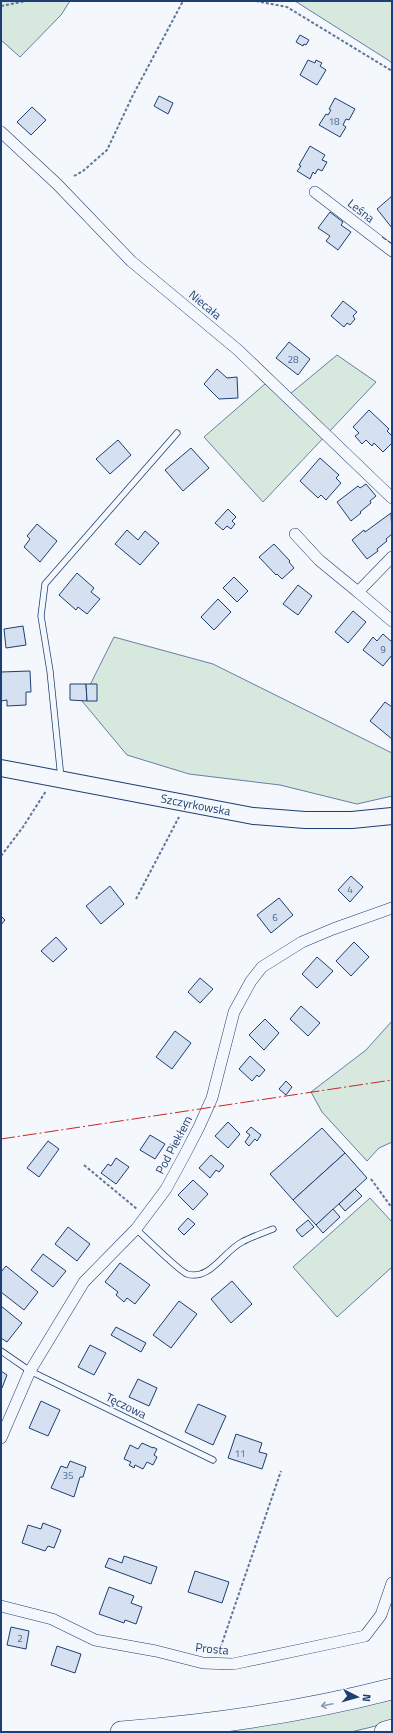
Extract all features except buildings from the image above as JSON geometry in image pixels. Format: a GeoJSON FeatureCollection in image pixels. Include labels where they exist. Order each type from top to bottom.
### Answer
{"type":"FeatureCollection","features":[{"type":"Feature","properties":{"kind":"highway"},"geometry":{"type":"LineString","coordinates":[[121,1732],[178,1728],[284,1714],[392,1689]]}},
{"type":"Feature","properties":{"kind":"highway"},"geometry":{"type":"LineString","coordinates":[[385,1732],[392,1730]]}},
{"type":"Feature","properties":{"kind":"main road","name":"Szczyrkowska"},"geometry":{"type":"LineString","coordinates":[[1,768],[253,816],[304,820],[352,820],[392,816]]}},
{"type":"Feature","properties":{"kind":"street","name":"Niecała"},"geometry":{"type":"LineString","coordinates":[[1,132],[57,184],[131,261],[238,350],[392,498]]}},
{"type":"Feature","properties":{"kind":"street","name":"Leśna"},"geometry":{"type":"LineString","coordinates":[[315,192],[392,250]]}},
{"type":"Feature","properties":{"kind":"street"},"geometry":{"type":"LineString","coordinates":[[295,534],[319,560],[392,621]]}},
{"type":"Feature","properties":{"kind":"street"},"geometry":{"type":"LineString","coordinates":[[358,592],[392,558]]}},
{"type":"Feature","properties":{"kind":"street","name":"Pod Piekłem"},"geometry":{"type":"LineString","coordinates":[[1,1438],[30,1371],[84,1282],[136,1229],[166,1189],[199,1127],[212,1098],[234,1012],[242,996],[258,972],[262,967],[278,956],[302,942],[333,929],[392,908]]}},
{"type":"Feature","properties":{"kind":"street","name":"Prosta"},"geometry":{"type":"LineString","coordinates":[[1,1606],[52,1619],[95,1640],[156,1651],[203,1663],[232,1664],[365,1636],[381,1615],[392,1583]]}},
{"type":"Feature","properties":{"kind":"lane"},"geometry":{"type":"LineString","coordinates":[[58,778],[50,671],[41,616],[44,584],[177,433]]}},
{"type":"Feature","properties":{"kind":"lane"},"geometry":{"type":"LineString","coordinates":[[136,1229],[185,1274],[198,1276],[208,1272],[223,1256],[241,1242],[273,1229]]}},
{"type":"Feature","properties":{"kind":"lane","name":"Tęczowa"},"geometry":{"type":"LineString","coordinates":[[1,1351],[30,1371],[213,1460]]}},
{"type":"Feature","properties":{"kind":"path"},"geometry":{"type":"LineString","coordinates":[[1,6],[26,1]]}},
{"type":"Feature","properties":{"kind":"path"},"geometry":{"type":"LineString","coordinates":[[74,176],[83,171],[107,150],[133,95],[183,1]]}},
{"type":"Feature","properties":{"kind":"path"},"geometry":{"type":"LineString","coordinates":[[256,1],[287,8],[392,71]]}},
{"type":"Feature","properties":{"kind":"path"},"geometry":{"type":"LineString","coordinates":[[1,856],[58,778]]}},
{"type":"Feature","properties":{"kind":"path"},"geometry":{"type":"LineString","coordinates":[[136,899],[185,804]]}},
{"type":"Feature","properties":{"kind":"path"},"geometry":{"type":"LineString","coordinates":[[84,1165],[145,1216]]}},
{"type":"Feature","properties":{"kind":"path"},"geometry":{"type":"LineString","coordinates":[[371,1179],[392,1208]]}},
{"type":"Feature","properties":{"kind":"path"},"geometry":{"type":"LineString","coordinates":[[215,1664],[281,1471]]}},
{"type":"Feature","properties":{"kind":"shaded area"},"geometry":{"type":"Polygon","coordinates":[[[1,1],[70,1],[61,15],[20,57],[1,40],[1,1]]]}},
{"type":"Feature","properties":{"kind":"shaded area"},"geometry":{"type":"Polygon","coordinates":[[[295,1],[392,1],[392,63],[388,60],[295,1]]]}},
{"type":"Feature","properties":{"kind":"shaded area"},"geometry":{"type":"Polygon","coordinates":[[[337,355],[376,382],[263,502],[204,437],[265,384],[290,394],[337,355]]]}},
{"type":"Feature","properties":{"kind":"shaded area"},"geometry":{"type":"Polygon","coordinates":[[[114,637],[213,664],[392,753],[392,796],[357,804],[280,785],[189,774],[127,755],[82,701],[114,637]]]}},
{"type":"Feature","properties":{"kind":"shaded area"},"geometry":{"type":"Polygon","coordinates":[[[392,1021],[392,1142],[379,1148],[367,1161],[322,1112],[311,1092],[366,1050],[392,1021]]]}},
{"type":"Feature","properties":{"kind":"shaded area"},"geometry":{"type":"Polygon","coordinates":[[[370,1198],[392,1222],[392,1267],[337,1317],[293,1267],[370,1198]]]}},
{"type":"Feature","properties":{"kind":"shaded area"},"geometry":{"type":"Polygon","coordinates":[[[392,1697],[392,1722],[351,1732],[201,1732],[392,1697]]]}},
{"type":"Feature","properties":{"kind":"fence"},"geometry":{"type":"LineString","coordinates":[[382,237],[392,244]]}},
{"type":"Feature","properties":{"kind":"power"},"geometry":{"type":"LineString","coordinates":[[1,1139],[392,1080]]}}]}
